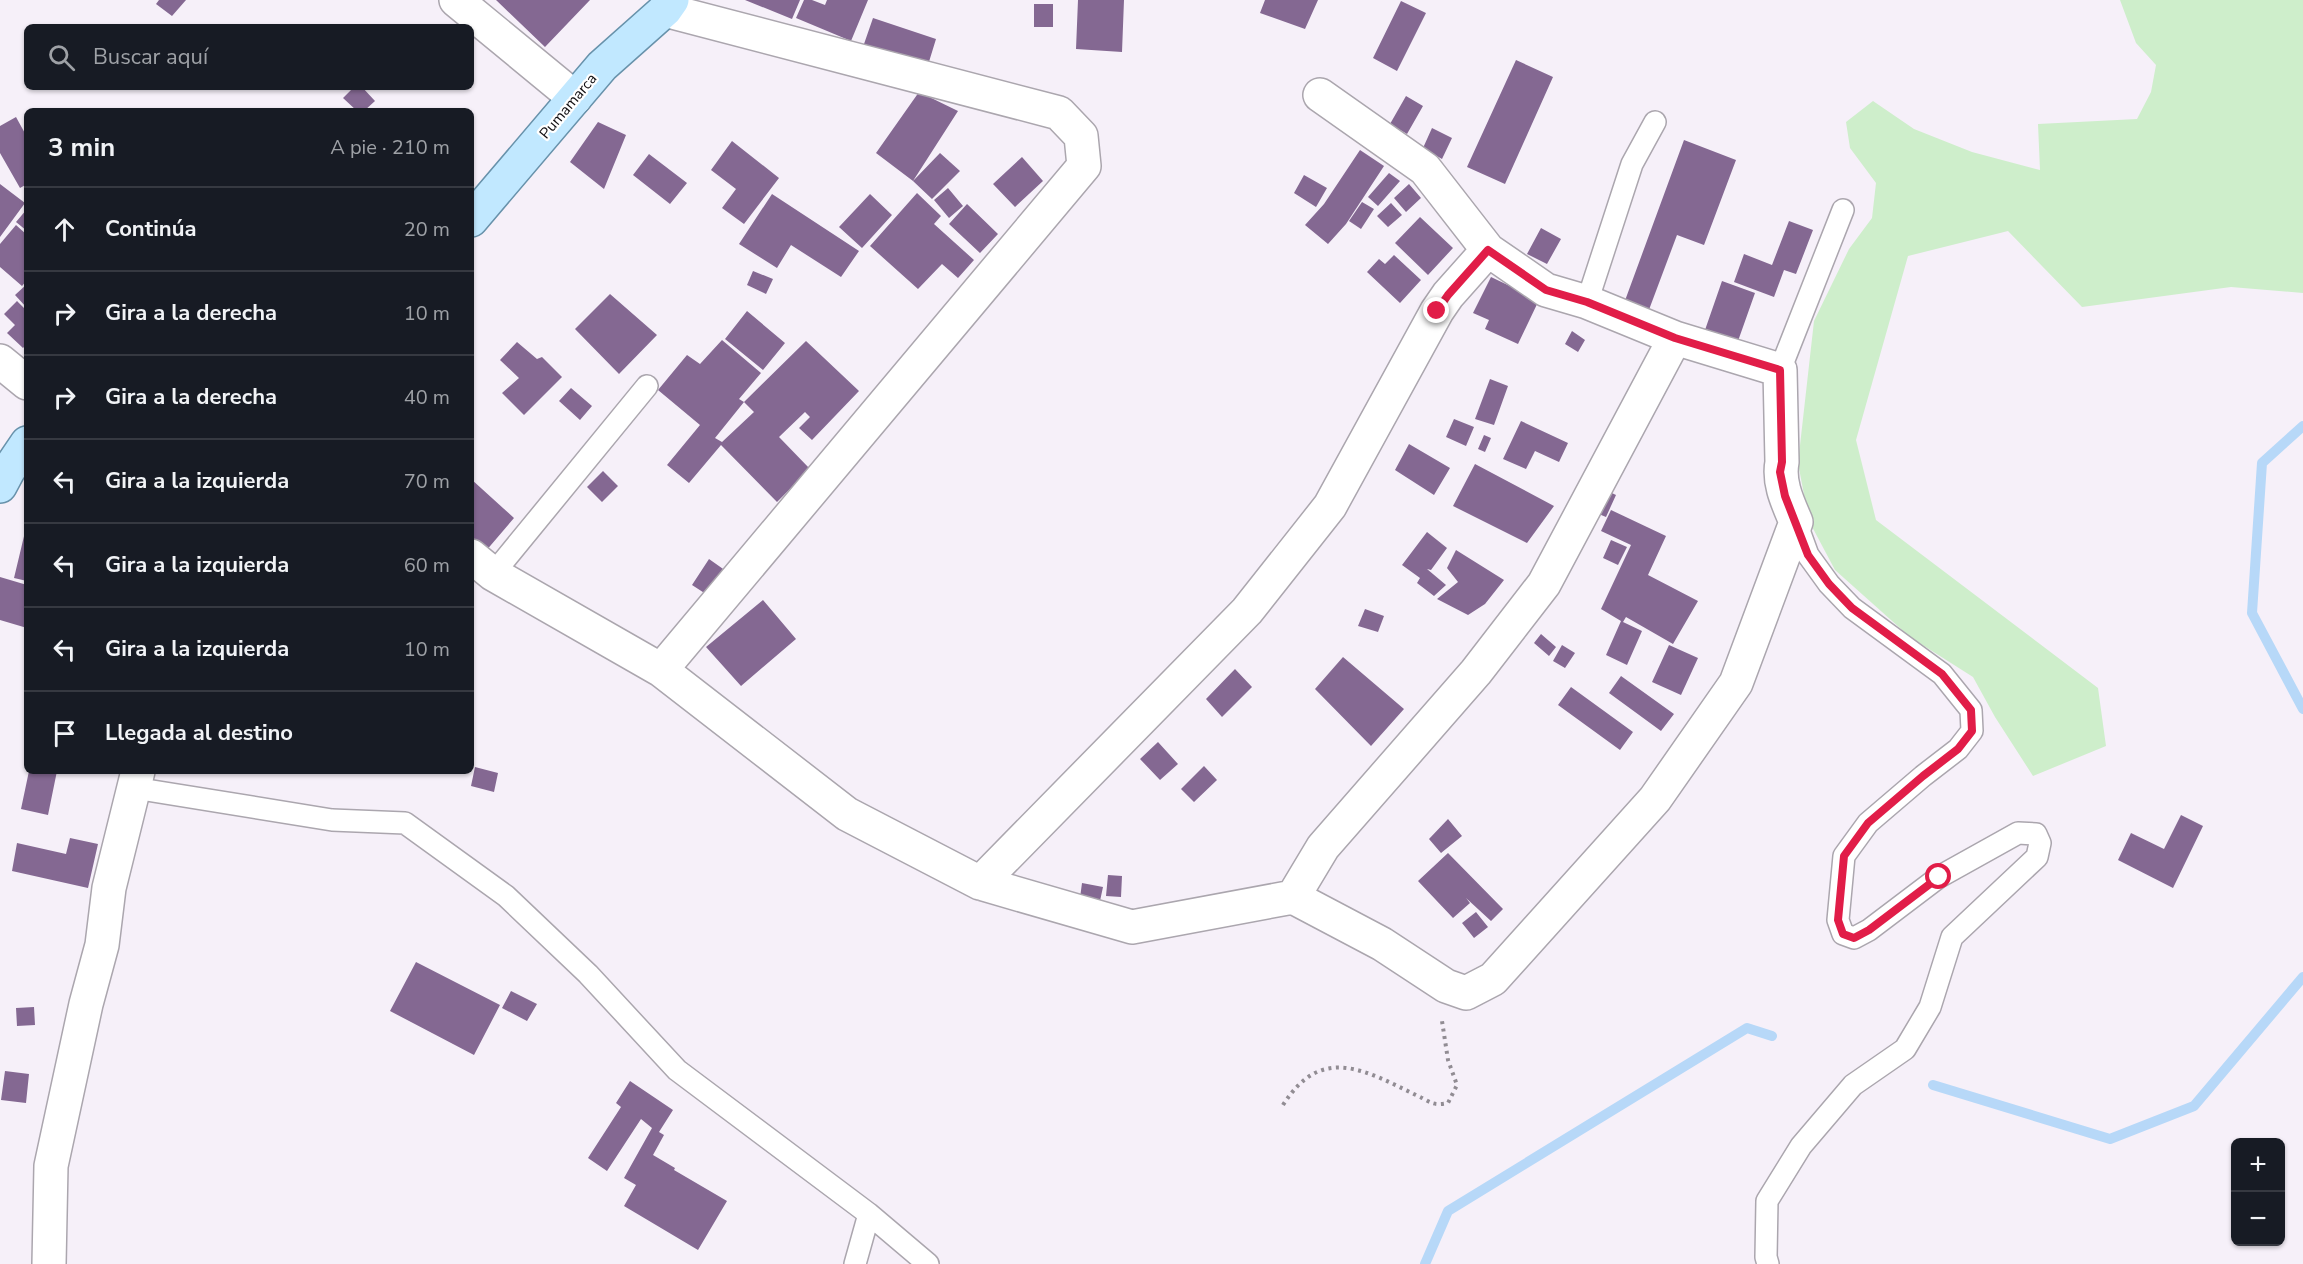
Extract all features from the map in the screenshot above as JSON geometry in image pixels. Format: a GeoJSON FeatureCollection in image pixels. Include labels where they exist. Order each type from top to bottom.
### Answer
{"type":"FeatureCollection","features":[{"type":"Feature","properties":{"kind":"main road","name":"Pumamarca"},"geometry":{"type":"LineString","coordinates":[[474,216],[602,66],[668,5]]}},
{"type":"Feature","properties":{"kind":"main road"},"geometry":{"type":"LineString","coordinates":[[0,486],[24,447]]}},
{"type":"Feature","properties":{"kind":"street"},"geometry":{"type":"LineString","coordinates":[[456,0],[575,98]]}},
{"type":"Feature","properties":{"kind":"street"},"geometry":{"type":"LineString","coordinates":[[661,670],[1084,166],[1081,136],[1059,113],[668,5]]}},
{"type":"Feature","properties":{"kind":"street"},"geometry":{"type":"LineString","coordinates":[[482,565],[661,670],[847,814],[980,883],[1132,927],[1293,897],[1382,944],[1446,986],[1467,993],[1493,979],[1655,800],[1736,683],[1796,522],[1785,496],[1780,472],[1782,462],[1780,370],[1675,338],[1587,302],[1546,290],[1488,250],[1425,169],[1320,95]]}},
{"type":"Feature","properties":{"kind":"street"},"geometry":{"type":"LineString","coordinates":[[980,883],[1247,611],[1330,506],[1437,311],[1448,295],[1488,250]]}},
{"type":"Feature","properties":{"kind":"street"},"geometry":{"type":"LineString","coordinates":[[1293,897],[1323,847],[1476,672],[1544,584],[1675,338]]}},
{"type":"Feature","properties":{"kind":"street"},"geometry":{"type":"LineString","coordinates":[[0,361],[24,381]]}},
{"type":"Feature","properties":{"kind":"street"},"geometry":{"type":"LineString","coordinates":[[49,1264],[51,1166],[86,1004],[102,945],[109,888],[136,780]]}},
{"type":"Feature","properties":{"kind":"lane"},"geometry":{"type":"LineString","coordinates":[[1587,302],[1632,164],[1655,122]]}},
{"type":"Feature","properties":{"kind":"lane"},"geometry":{"type":"LineString","coordinates":[[1780,370],[1843,210]]}},
{"type":"Feature","properties":{"kind":"lane"},"geometry":{"type":"LineString","coordinates":[[482,565],[647,386]]}},
{"type":"Feature","properties":{"kind":"lane"},"geometry":{"type":"LineString","coordinates":[[1768,1264],[1766,1257],[1767,1201],[1801,1146],[1853,1085],[1905,1049],[1930,1007],[1952,937],[2037,857],[2040,843],[2036,834],[2018,833],[1939,877],[1869,930],[1854,938],[1843,934],[1838,920],[1844,856],[1868,823],[1958,749],[1972,731],[1971,710],[1942,674],[1852,608],[1829,584],[1808,555],[1796,522]]}},
{"type":"Feature","properties":{"kind":"lane"},"geometry":{"type":"LineString","coordinates":[[136,780],[332,820],[405,823],[506,896],[588,974],[677,1070],[869,1214],[927,1264]]}},
{"type":"Feature","properties":{"kind":"lane"},"geometry":{"type":"LineString","coordinates":[[855,1264],[869,1214]]}},
{"type":"Feature","properties":{"kind":"path"},"geometry":{"type":"LineString","coordinates":[[1282,1104],[1300,1084],[1319,1070],[1337,1066],[1353,1067],[1371,1074],[1435,1106],[1448,1103],[1457,1085],[1443,1035],[1441,1014],[1467,993]]}},
{"type":"Feature","properties":{"kind":"green space"},"geometry":{"type":"Polygon","coordinates":[[[2120,0],[2303,0],[2303,293],[2231,287],[2082,307],[2008,231],[1908,256],[1856,440],[1876,520],[2098,688],[2106,746],[2033,776],[1995,717],[1973,677],[1910,637],[1835,570],[1809,521],[1798,463],[1814,321],[1849,249],[1872,218],[1876,183],[1850,148],[1846,122],[1873,101],[1914,129],[1972,152],[2040,170],[2038,124],[2137,119],[2151,92],[2156,65],[2136,43],[2120,0]]]}},
{"type":"Feature","properties":{"kind":"building"},"geometry":{"type":"Polygon","coordinates":[[[159,0],[186,0],[172,16],[156,4],[159,0]]]}},
{"type":"Feature","properties":{"kind":"building"},"geometry":{"type":"Polygon","coordinates":[[[496,0],[590,0],[545,47],[496,0]]]}},
{"type":"Feature","properties":{"kind":"building"},"geometry":{"type":"Polygon","coordinates":[[[745,0],[800,0],[792,19],[745,0]]]}},
{"type":"Feature","properties":{"kind":"building"},"geometry":{"type":"Polygon","coordinates":[[[804,0],[812,0],[825,5],[827,0],[868,0],[851,41],[796,18],[804,0]]]}},
{"type":"Feature","properties":{"kind":"building"},"geometry":{"type":"Polygon","coordinates":[[[1078,0],[1124,0],[1122,52],[1076,49],[1078,0]]]}},
{"type":"Feature","properties":{"kind":"building"},"geometry":{"type":"Polygon","coordinates":[[[1265,0],[1318,0],[1305,29],[1260,13],[1265,0]]]}},
{"type":"Feature","properties":{"kind":"building"},"geometry":{"type":"Polygon","coordinates":[[[1401,1],[1426,13],[1397,71],[1373,58],[1401,1]]]}},
{"type":"Feature","properties":{"kind":"building"},"geometry":{"type":"Polygon","coordinates":[[[1034,4],[1053,4],[1053,27],[1034,27],[1034,4]]]}},
{"type":"Feature","properties":{"kind":"building"},"geometry":{"type":"Polygon","coordinates":[[[873,18],[936,39],[928,65],[864,44],[873,18]]]}},
{"type":"Feature","properties":{"kind":"building"},"geometry":{"type":"Polygon","coordinates":[[[1516,60],[1553,77],[1505,184],[1467,167],[1516,60]]]}},
{"type":"Feature","properties":{"kind":"building"},"geometry":{"type":"Polygon","coordinates":[[[351,90],[365,90],[375,101],[367,108],[354,108],[343,98],[351,90]]]}},
{"type":"Feature","properties":{"kind":"building"},"geometry":{"type":"Polygon","coordinates":[[[919,92],[958,111],[913,181],[876,153],[919,92]]]}},
{"type":"Feature","properties":{"kind":"building"},"geometry":{"type":"Polygon","coordinates":[[[1406,96],[1423,106],[1407,134],[1390,124],[1406,96]]]}},
{"type":"Feature","properties":{"kind":"building"},"geometry":{"type":"Polygon","coordinates":[[[16,117],[24,132],[24,186],[20,188],[0,153],[0,126],[16,117]]]}},
{"type":"Feature","properties":{"kind":"building"},"geometry":{"type":"Polygon","coordinates":[[[598,122],[626,135],[604,189],[570,162],[598,122]]]}},
{"type":"Feature","properties":{"kind":"building"},"geometry":{"type":"Polygon","coordinates":[[[1432,128],[1452,138],[1442,159],[1423,148],[1432,128]]]}},
{"type":"Feature","properties":{"kind":"building"},"geometry":{"type":"Polygon","coordinates":[[[1684,140],[1736,160],[1704,245],[1677,235],[1647,315],[1623,306],[1684,140]]]}},
{"type":"Feature","properties":{"kind":"building"},"geometry":{"type":"Polygon","coordinates":[[[732,141],[779,178],[744,224],[722,208],[736,189],[711,170],[732,141]]]}},
{"type":"Feature","properties":{"kind":"building"},"geometry":{"type":"Polygon","coordinates":[[[1360,150],[1384,166],[1346,224],[1328,244],[1305,225],[1324,204],[1360,150]]]}},
{"type":"Feature","properties":{"kind":"building"},"geometry":{"type":"Polygon","coordinates":[[[940,153],[960,171],[932,199],[913,181],[940,153]]]}},
{"type":"Feature","properties":{"kind":"building"},"geometry":{"type":"Polygon","coordinates":[[[649,154],[687,183],[670,204],[633,175],[649,154]]]}},
{"type":"Feature","properties":{"kind":"building"},"geometry":{"type":"Polygon","coordinates":[[[1022,157],[1043,181],[1015,207],[993,184],[1022,157]]]}},
{"type":"Feature","properties":{"kind":"building"},"geometry":{"type":"Polygon","coordinates":[[[1389,173],[1400,181],[1378,206],[1368,197],[1389,173]]]}},
{"type":"Feature","properties":{"kind":"building"},"geometry":{"type":"Polygon","coordinates":[[[1304,175],[1327,188],[1316,207],[1294,193],[1304,175]]]}},
{"type":"Feature","properties":{"kind":"building"},"geometry":{"type":"Polygon","coordinates":[[[0,184],[24,204],[0,237],[0,184]]]}},
{"type":"Feature","properties":{"kind":"building"},"geometry":{"type":"Polygon","coordinates":[[[1409,184],[1421,198],[1406,212],[1394,198],[1409,184]]]}},
{"type":"Feature","properties":{"kind":"building"},"geometry":{"type":"Polygon","coordinates":[[[948,188],[963,206],[949,218],[934,200],[948,188]]]}},
{"type":"Feature","properties":{"kind":"building"},"geometry":{"type":"Polygon","coordinates":[[[917,193],[941,216],[934,224],[974,260],[958,278],[942,264],[918,289],[870,246],[917,193]]]}},
{"type":"Feature","properties":{"kind":"building"},"geometry":{"type":"Polygon","coordinates":[[[772,194],[859,251],[841,277],[791,245],[777,268],[739,244],[772,194]]]}},
{"type":"Feature","properties":{"kind":"building"},"geometry":{"type":"Polygon","coordinates":[[[870,194],[892,215],[862,248],[839,227],[870,194]]]}},
{"type":"Feature","properties":{"kind":"building"},"geometry":{"type":"Polygon","coordinates":[[[1362,202],[1374,209],[1361,229],[1349,221],[1362,202]]]}},
{"type":"Feature","properties":{"kind":"building"},"geometry":{"type":"Polygon","coordinates":[[[1391,203],[1402,215],[1388,227],[1377,216],[1391,203]]]}},
{"type":"Feature","properties":{"kind":"building"},"geometry":{"type":"Polygon","coordinates":[[[967,204],[998,234],[980,253],[949,224],[967,204]]]}},
{"type":"Feature","properties":{"kind":"building"},"geometry":{"type":"Polygon","coordinates":[[[24,213],[24,229],[16,222],[24,213]]]}},
{"type":"Feature","properties":{"kind":"building"},"geometry":{"type":"Polygon","coordinates":[[[1420,217],[1453,248],[1428,275],[1395,243],[1420,217]]]}},
{"type":"Feature","properties":{"kind":"building"},"geometry":{"type":"Polygon","coordinates":[[[1789,221],[1813,230],[1796,274],[1784,270],[1774,297],[1734,282],[1744,254],[1772,265],[1789,221]]]}},
{"type":"Feature","properties":{"kind":"building"},"geometry":{"type":"Polygon","coordinates":[[[16,225],[24,232],[24,284],[22,286],[0,267],[0,244],[16,225]]]}},
{"type":"Feature","properties":{"kind":"building"},"geometry":{"type":"Polygon","coordinates":[[[1541,228],[1561,239],[1547,264],[1527,254],[1541,228]]]}},
{"type":"Feature","properties":{"kind":"building"},"geometry":{"type":"Polygon","coordinates":[[[1394,255],[1421,280],[1400,303],[1367,272],[1379,259],[1385,264],[1394,255]]]}},
{"type":"Feature","properties":{"kind":"building"},"geometry":{"type":"Polygon","coordinates":[[[753,271],[773,279],[766,294],[747,285],[753,271]]]}},
{"type":"Feature","properties":{"kind":"building"},"geometry":{"type":"Polygon","coordinates":[[[1491,277],[1539,300],[1518,344],[1485,329],[1489,320],[1473,313],[1491,277]]]}},
{"type":"Feature","properties":{"kind":"building"},"geometry":{"type":"Polygon","coordinates":[[[1722,281],[1755,293],[1738,341],[1705,330],[1722,281]]]}},
{"type":"Feature","properties":{"kind":"building"},"geometry":{"type":"Polygon","coordinates":[[[24,287],[24,305],[15,295],[24,287]]]}},
{"type":"Feature","properties":{"kind":"building"},"geometry":{"type":"Polygon","coordinates":[[[610,294],[657,335],[619,374],[575,329],[610,294]]]}},
{"type":"Feature","properties":{"kind":"building"},"geometry":{"type":"Polygon","coordinates":[[[17,301],[24,308],[23,348],[7,333],[15,325],[4,314],[17,301]]]}},
{"type":"Feature","properties":{"kind":"building"},"geometry":{"type":"Polygon","coordinates":[[[747,311],[785,343],[763,370],[725,339],[747,311]]]}},
{"type":"Feature","properties":{"kind":"building"},"geometry":{"type":"Polygon","coordinates":[[[1572,331],[1585,340],[1578,352],[1565,344],[1572,331]]]}},
{"type":"Feature","properties":{"kind":"building"},"geometry":{"type":"Polygon","coordinates":[[[722,340],[761,373],[739,399],[744,402],[806,341],[859,391],[812,440],[799,428],[810,417],[805,412],[779,437],[810,469],[777,502],[721,445],[689,483],[667,465],[700,425],[658,390],[687,355],[700,364],[722,340]],[[744,402],[715,438],[722,442],[754,412],[744,402]]]}},
{"type":"Feature","properties":{"kind":"building"},"geometry":{"type":"Polygon","coordinates":[[[517,342],[537,359],[542,357],[562,377],[524,415],[502,393],[519,378],[500,360],[517,342]]]}},
{"type":"Feature","properties":{"kind":"building"},"geometry":{"type":"Polygon","coordinates":[[[1490,379],[1508,386],[1494,425],[1475,419],[1490,379]]]}},
{"type":"Feature","properties":{"kind":"building"},"geometry":{"type":"Polygon","coordinates":[[[571,388],[592,406],[580,420],[559,401],[571,388]]]}},
{"type":"Feature","properties":{"kind":"building"},"geometry":{"type":"Polygon","coordinates":[[[1454,419],[1474,427],[1466,446],[1446,437],[1454,419]]]}},
{"type":"Feature","properties":{"kind":"building"},"geometry":{"type":"Polygon","coordinates":[[[1521,421],[1568,443],[1559,462],[1535,451],[1526,469],[1503,459],[1521,421]]]}},
{"type":"Feature","properties":{"kind":"building"},"geometry":{"type":"Polygon","coordinates":[[[1484,435],[1491,438],[1485,452],[1478,449],[1484,435]]]}},
{"type":"Feature","properties":{"kind":"building"},"geometry":{"type":"Polygon","coordinates":[[[1409,444],[1450,468],[1434,495],[1395,470],[1409,444]]]}},
{"type":"Feature","properties":{"kind":"building"},"geometry":{"type":"Polygon","coordinates":[[[1475,464],[1554,506],[1527,543],[1453,506],[1475,464]]]}},
{"type":"Feature","properties":{"kind":"building"},"geometry":{"type":"Polygon","coordinates":[[[603,471],[618,486],[602,502],[587,487],[603,471]]]}},
{"type":"Feature","properties":{"kind":"building"},"geometry":{"type":"Polygon","coordinates":[[[474,482],[514,518],[485,552],[474,543],[474,482]]]}},
{"type":"Feature","properties":{"kind":"building"},"geometry":{"type":"Polygon","coordinates":[[[1599,487],[1616,495],[1606,517],[1589,510],[1599,487]]]}},
{"type":"Feature","properties":{"kind":"building"},"geometry":{"type":"Polygon","coordinates":[[[1611,510],[1666,536],[1648,575],[1698,601],[1673,644],[1626,617],[1623,622],[1642,631],[1627,665],[1606,655],[1621,621],[1601,609],[1631,545],[1601,531],[1611,510]]]}},
{"type":"Feature","properties":{"kind":"building"},"geometry":{"type":"Polygon","coordinates":[[[1427,532],[1447,548],[1431,570],[1427,569],[1446,585],[1434,596],[1417,583],[1420,578],[1402,565],[1427,532]]]}},
{"type":"Feature","properties":{"kind":"building"},"geometry":{"type":"Polygon","coordinates":[[[24,536],[24,580],[14,578],[24,536]]]}},
{"type":"Feature","properties":{"kind":"building"},"geometry":{"type":"Polygon","coordinates":[[[1611,540],[1627,547],[1618,565],[1603,558],[1611,540]]]}},
{"type":"Feature","properties":{"kind":"building"},"geometry":{"type":"Polygon","coordinates":[[[1456,550],[1504,580],[1485,604],[1468,615],[1437,599],[1458,582],[1447,568],[1456,550]]]}},
{"type":"Feature","properties":{"kind":"building"},"geometry":{"type":"Polygon","coordinates":[[[709,559],[726,571],[709,596],[692,585],[709,559]]]}},
{"type":"Feature","properties":{"kind":"building"},"geometry":{"type":"Polygon","coordinates":[[[0,577],[24,584],[24,627],[0,620],[0,577]]]}},
{"type":"Feature","properties":{"kind":"building"},"geometry":{"type":"Polygon","coordinates":[[[763,600],[796,639],[741,686],[706,647],[763,600]]]}},
{"type":"Feature","properties":{"kind":"building"},"geometry":{"type":"Polygon","coordinates":[[[1365,609],[1384,616],[1378,632],[1358,626],[1365,609]]]}},
{"type":"Feature","properties":{"kind":"building"},"geometry":{"type":"Polygon","coordinates":[[[1541,634],[1556,647],[1549,656],[1534,643],[1541,634]]]}},
{"type":"Feature","properties":{"kind":"building"},"geometry":{"type":"Polygon","coordinates":[[[1562,645],[1575,653],[1565,668],[1553,661],[1562,645]]]}},
{"type":"Feature","properties":{"kind":"building"},"geometry":{"type":"Polygon","coordinates":[[[1669,645],[1698,658],[1681,695],[1652,682],[1669,645]]]}},
{"type":"Feature","properties":{"kind":"building"},"geometry":{"type":"Polygon","coordinates":[[[1343,657],[1404,709],[1371,746],[1315,689],[1343,657]]]}},
{"type":"Feature","properties":{"kind":"building"},"geometry":{"type":"Polygon","coordinates":[[[1235,669],[1252,687],[1222,717],[1206,699],[1235,669]]]}},
{"type":"Feature","properties":{"kind":"building"},"geometry":{"type":"Polygon","coordinates":[[[1621,676],[1674,714],[1661,731],[1609,693],[1621,676]]]}},
{"type":"Feature","properties":{"kind":"building"},"geometry":{"type":"Polygon","coordinates":[[[1571,687],[1633,732],[1620,750],[1558,705],[1571,687]]]}},
{"type":"Feature","properties":{"kind":"building"},"geometry":{"type":"Polygon","coordinates":[[[1158,742],[1178,764],[1160,780],[1140,759],[1158,742]]]}},
{"type":"Feature","properties":{"kind":"building"},"geometry":{"type":"Polygon","coordinates":[[[1204,766],[1217,780],[1194,802],[1181,789],[1204,766]]]}},
{"type":"Feature","properties":{"kind":"building"},"geometry":{"type":"Polygon","coordinates":[[[475,767],[498,773],[494,792],[471,786],[475,767]]]}},
{"type":"Feature","properties":{"kind":"building"},"geometry":{"type":"Polygon","coordinates":[[[28,774],[56,774],[48,815],[21,809],[28,774]]]}},
{"type":"Feature","properties":{"kind":"building"},"geometry":{"type":"Polygon","coordinates":[[[2181,815],[2203,826],[2173,888],[2118,860],[2131,833],[2164,849],[2181,815]]]}},
{"type":"Feature","properties":{"kind":"building"},"geometry":{"type":"Polygon","coordinates":[[[1448,819],[1462,836],[1441,853],[1429,839],[1448,819]]]}},
{"type":"Feature","properties":{"kind":"building"},"geometry":{"type":"Polygon","coordinates":[[[70,838],[98,844],[88,888],[12,871],[17,843],[66,854],[70,838]]]}},
{"type":"Feature","properties":{"kind":"building"},"geometry":{"type":"Polygon","coordinates":[[[1448,853],[1503,909],[1491,921],[1466,898],[1470,903],[1453,918],[1418,881],[1448,853]]]}},
{"type":"Feature","properties":{"kind":"building"},"geometry":{"type":"Polygon","coordinates":[[[1108,875],[1122,876],[1121,897],[1106,896],[1108,875]]]}},
{"type":"Feature","properties":{"kind":"building"},"geometry":{"type":"Polygon","coordinates":[[[1082,883],[1103,887],[1100,901],[1080,898],[1082,883]]]}},
{"type":"Feature","properties":{"kind":"building"},"geometry":{"type":"Polygon","coordinates":[[[1476,912],[1488,927],[1474,938],[1462,923],[1476,912]]]}},
{"type":"Feature","properties":{"kind":"building"},"geometry":{"type":"Polygon","coordinates":[[[416,962],[500,1005],[474,1055],[390,1011],[416,962]]]}},
{"type":"Feature","properties":{"kind":"building"},"geometry":{"type":"Polygon","coordinates":[[[511,991],[537,1004],[527,1021],[502,1008],[511,991]]]}},
{"type":"Feature","properties":{"kind":"building"},"geometry":{"type":"Polygon","coordinates":[[[34,1007],[35,1025],[17,1026],[16,1008],[34,1007]]]}},
{"type":"Feature","properties":{"kind":"building"},"geometry":{"type":"Polygon","coordinates":[[[5,1071],[29,1074],[26,1103],[1,1100],[5,1071]]]}},
{"type":"Feature","properties":{"kind":"building"},"geometry":{"type":"Polygon","coordinates":[[[630,1081],[673,1110],[659,1132],[664,1135],[653,1155],[727,1201],[698,1250],[624,1206],[636,1185],[624,1178],[652,1128],[641,1119],[607,1171],[588,1158],[621,1107],[616,1103],[630,1081]]]}},
{"type":"Feature","properties":{"kind":"waterway"},"geometry":{"type":"LineString","coordinates":[[2303,426],[2262,463],[2252,613],[2303,709]]}},
{"type":"Feature","properties":{"kind":"waterway"},"geometry":{"type":"LineString","coordinates":[[1933,1085],[2110,1139],[2194,1106],[2303,977]]}},
{"type":"Feature","properties":{"kind":"waterway"},"geometry":{"type":"LineString","coordinates":[[1425,1264],[1448,1211],[1747,1028],[1772,1036]]}},
{"type":"Feature","properties":{"kind":"route"},"geometry":{"type":"LineString","coordinates":[[1437,311],[1448,295],[1488,250],[1546,290],[1587,302],[1675,338],[1780,370],[1782,462],[1780,472],[1785,496],[1808,555],[1829,584],[1852,608],[1942,674],[1971,710],[1972,731],[1958,749],[1868,823],[1844,856],[1838,920],[1843,934],[1854,938],[1869,930],[1939,877]]}}]}
